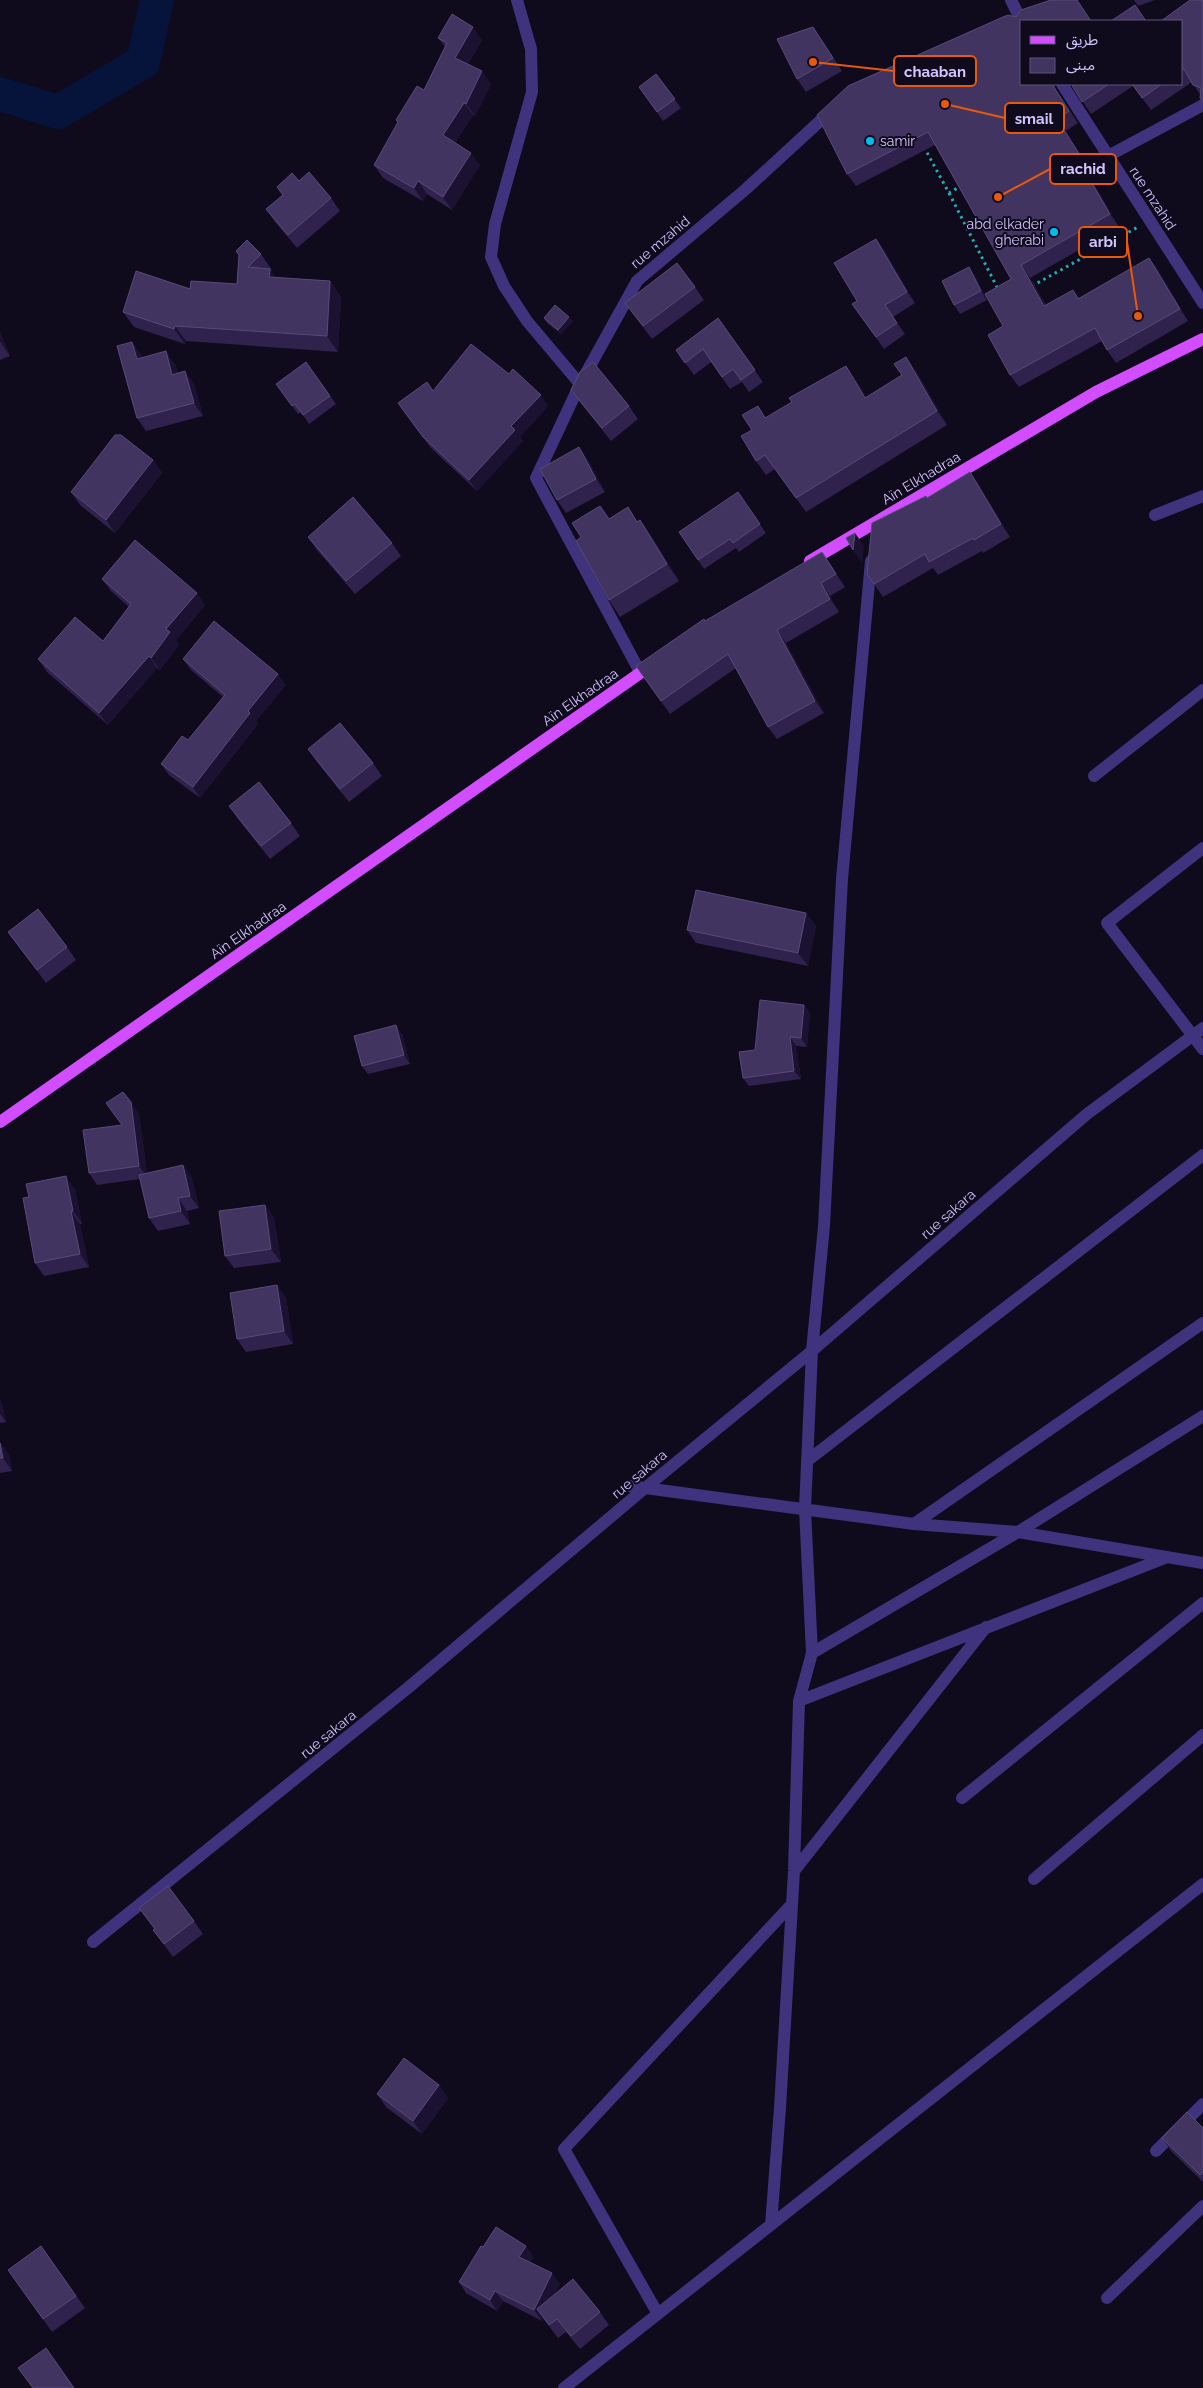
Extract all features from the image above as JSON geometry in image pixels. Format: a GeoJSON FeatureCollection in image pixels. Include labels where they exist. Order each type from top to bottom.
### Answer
{"type":"FeatureCollection","features":[{"type":"Feature","properties":{"kind":"main road","name":"Aïn Elkhadraa"},"geometry":{"type":"LineString","coordinates":[[799,568],[1096,392],[1203,339]]}},
{"type":"Feature","properties":{"kind":"main road","name":"Aïn Elkhadraa"},"geometry":{"type":"LineString","coordinates":[[0,1122],[664,656]]}},
{"type":"Feature","properties":{"kind":"street"},"geometry":{"type":"LineString","coordinates":[[517,0],[531,49],[532,92],[495,224],[491,257],[504,286],[527,321],[580,384]]}},
{"type":"Feature","properties":{"kind":"street"},"geometry":{"type":"LineString","coordinates":[[1011,0],[1020,19]]}},
{"type":"Feature","properties":{"kind":"street","name":"rue mzahid"},"geometry":{"type":"LineString","coordinates":[[1063,85],[1203,304]]}},
{"type":"Feature","properties":{"kind":"street","name":"rue mzahid"},"geometry":{"type":"LineString","coordinates":[[640,672],[536,478],[580,384],[637,281],[746,189],[845,98]]}},
{"type":"Feature","properties":{"kind":"street"},"geometry":{"type":"LineString","coordinates":[[1108,156],[1203,105]]}},
{"type":"Feature","properties":{"kind":"street"},"geometry":{"type":"LineString","coordinates":[[1155,515],[1203,496]]}},
{"type":"Feature","properties":{"kind":"street"},"geometry":{"type":"LineString","coordinates":[[771,2225],[794,1871],[799,1701],[812,1653],[805,1509],[812,1351],[824,1226],[842,879],[874,524]]}},
{"type":"Feature","properties":{"kind":"street"},"geometry":{"type":"LineString","coordinates":[[1094,776],[1203,690]]}},
{"type":"Feature","properties":{"kind":"street"},"geometry":{"type":"LineString","coordinates":[[1203,848],[1107,923],[1198,1032],[1203,1050]]}},
{"type":"Feature","properties":{"kind":"street","name":"rue sakara"},"geometry":{"type":"LineString","coordinates":[[93,1942],[409,1687],[645,1488],[812,1351],[1087,1114],[1198,1032]]}},
{"type":"Feature","properties":{"kind":"street"},"geometry":{"type":"LineString","coordinates":[[808,1461],[1203,1155]]}},
{"type":"Feature","properties":{"kind":"street"},"geometry":{"type":"LineString","coordinates":[[914,1524],[1203,1323]]}},
{"type":"Feature","properties":{"kind":"street"},"geometry":{"type":"LineString","coordinates":[[812,1653],[1018,1532],[1203,1416]]}},
{"type":"Feature","properties":{"kind":"street"},"geometry":{"type":"LineString","coordinates":[[630,1486],[914,1524],[1018,1532],[1203,1563]]}},
{"type":"Feature","properties":{"kind":"street"},"geometry":{"type":"LineString","coordinates":[[799,1701],[1167,1558]]}},
{"type":"Feature","properties":{"kind":"street"},"geometry":{"type":"LineString","coordinates":[[962,1798],[1203,1603]]}},
{"type":"Feature","properties":{"kind":"street"},"geometry":{"type":"LineString","coordinates":[[794,1871],[986,1627]]}},
{"type":"Feature","properties":{"kind":"street"},"geometry":{"type":"LineString","coordinates":[[1034,1879],[1203,1735]]}},
{"type":"Feature","properties":{"kind":"street"},"geometry":{"type":"LineString","coordinates":[[564,2388],[1203,1884]]}},
{"type":"Feature","properties":{"kind":"street"},"geometry":{"type":"LineString","coordinates":[[658,2314],[564,2149],[792,1904]]}},
{"type":"Feature","properties":{"kind":"street"},"geometry":{"type":"LineString","coordinates":[[1156,2150],[1203,2104]]}},
{"type":"Feature","properties":{"kind":"street"},"geometry":{"type":"LineString","coordinates":[[1106,2298],[1203,2206]]}},
{"type":"Feature","properties":{"kind":"path"},"geometry":{"type":"LineString","coordinates":[[922,143],[1000,294]]}},
{"type":"Feature","properties":{"kind":"path"},"geometry":{"type":"LineString","coordinates":[[949,193],[966,184]]}},
{"type":"Feature","properties":{"kind":"path"},"geometry":{"type":"LineString","coordinates":[[1030,288],[1149,220]]}},
{"type":"Feature","properties":{"kind":"building"},"geometry":{"type":"Polygon","coordinates":[[[1051,0],[1077,0],[1090,20],[1020,20],[1020,85],[1053,85],[1069,111],[1057,119],[1081,157],[1078,159],[1110,214],[1021,265],[1044,306],[1073,290],[1078,299],[1149,258],[1180,309],[1107,350],[1095,328],[1010,375],[988,335],[1003,326],[985,294],[1011,279],[928,132],[847,174],[817,115],[848,86],[1003,17],[1008,15],[1016,17],[1021,10],[1051,0]]]}},
{"type":"Feature","properties":{"kind":"building"},"geometry":{"type":"Polygon","coordinates":[[[1190,0],[1203,0],[1203,102],[1200,98],[1201,88],[1193,85],[1183,70],[1183,20],[1162,20],[1190,0]]]}},
{"type":"Feature","properties":{"kind":"building"},"geometry":{"type":"Polygon","coordinates":[[[1135,5],[1145,20],[1112,20],[1135,5]]]}},
{"type":"Feature","properties":{"kind":"building"},"geometry":{"type":"Polygon","coordinates":[[[452,14],[473,27],[455,58],[482,71],[466,104],[464,103],[443,135],[471,153],[443,197],[418,181],[414,188],[374,165],[398,122],[396,120],[417,86],[424,90],[447,43],[438,38],[452,14]]]}},
{"type":"Feature","properties":{"kind":"building"},"geometry":{"type":"Polygon","coordinates":[[[813,27],[833,58],[797,79],[777,39],[813,27]]]}},
{"type":"Feature","properties":{"kind":"building"},"geometry":{"type":"Polygon","coordinates":[[[656,74],[675,99],[657,112],[639,87],[656,74]]]}},
{"type":"Feature","properties":{"kind":"building"},"geometry":{"type":"Polygon","coordinates":[[[1072,85],[1108,85],[1082,102],[1072,85]]]}},
{"type":"Feature","properties":{"kind":"building"},"geometry":{"type":"Polygon","coordinates":[[[1133,85],[1161,85],[1142,98],[1133,85]]]}},
{"type":"Feature","properties":{"kind":"building"},"geometry":{"type":"Polygon","coordinates":[[[309,172],[331,198],[288,235],[266,209],[283,195],[277,187],[292,173],[299,181],[309,172]]]}},
{"type":"Feature","properties":{"kind":"building"},"geometry":{"type":"Polygon","coordinates":[[[876,239],[907,292],[885,305],[897,323],[876,337],[852,304],[857,301],[834,263],[876,239]]]}},
{"type":"Feature","properties":{"kind":"building"},"geometry":{"type":"Polygon","coordinates":[[[247,240],[261,254],[248,267],[270,269],[269,277],[330,281],[327,336],[175,326],[174,329],[123,312],[136,271],[190,289],[191,281],[237,284],[239,255],[236,251],[247,240]]]}},
{"type":"Feature","properties":{"kind":"building"},"geometry":{"type":"Polygon","coordinates":[[[677,263],[695,287],[643,326],[625,303],[677,263]]]}},
{"type":"Feature","properties":{"kind":"building"},"geometry":{"type":"Polygon","coordinates":[[[969,267],[981,291],[954,305],[942,281],[969,267]]]}},
{"type":"Feature","properties":{"kind":"building"},"geometry":{"type":"Polygon","coordinates":[[[555,305],[569,317],[558,330],[544,318],[555,305]]]}},
{"type":"Feature","properties":{"kind":"building"},"geometry":{"type":"Polygon","coordinates":[[[718,318],[755,370],[741,380],[733,369],[722,377],[703,349],[685,363],[676,350],[718,318]]]}},
{"type":"Feature","properties":{"kind":"building"},"geometry":{"type":"Polygon","coordinates":[[[132,342],[137,359],[166,351],[172,375],[185,371],[194,403],[137,418],[117,346],[132,342]]]}},
{"type":"Feature","properties":{"kind":"building"},"geometry":{"type":"Polygon","coordinates":[[[471,344],[509,374],[513,369],[541,395],[511,426],[515,430],[469,480],[423,437],[398,403],[427,382],[433,391],[471,344]]]}},
{"type":"Feature","properties":{"kind":"building"},"geometry":{"type":"Polygon","coordinates":[[[906,357],[937,411],[796,498],[765,455],[756,461],[741,436],[752,430],[742,415],[758,406],[765,418],[792,402],[789,398],[846,366],[865,398],[902,375],[894,364],[906,357]]]}},
{"type":"Feature","properties":{"kind":"building"},"geometry":{"type":"Polygon","coordinates":[[[306,362],[330,396],[303,415],[295,404],[292,406],[276,384],[306,362]]]}},
{"type":"Feature","properties":{"kind":"building"},"geometry":{"type":"Polygon","coordinates":[[[593,362],[629,406],[602,428],[571,390],[580,372],[593,362]]]}},
{"type":"Feature","properties":{"kind":"building"},"geometry":{"type":"Polygon","coordinates":[[[115,435],[121,435],[153,460],[106,520],[71,492],[115,435]]]}},
{"type":"Feature","properties":{"kind":"building"},"geometry":{"type":"Polygon","coordinates":[[[579,447],[596,479],[557,500],[540,469],[579,447]]]}},
{"type":"Feature","properties":{"kind":"building"},"geometry":{"type":"Polygon","coordinates":[[[970,472],[1001,524],[974,540],[973,538],[929,562],[925,554],[874,584],[867,574],[872,523],[926,496],[927,498],[970,472]]]}},
{"type":"Feature","properties":{"kind":"building"},"geometry":{"type":"Polygon","coordinates":[[[738,492],[760,524],[733,543],[730,539],[698,560],[679,532],[738,492]]]}},
{"type":"Feature","properties":{"kind":"building"},"geometry":{"type":"Polygon","coordinates":[[[353,497],[392,543],[346,581],[308,537],[353,497]]]}},
{"type":"Feature","properties":{"kind":"building"},"geometry":{"type":"Polygon","coordinates":[[[600,506],[609,519],[628,507],[637,522],[640,520],[667,564],[609,600],[576,541],[581,537],[572,523],[600,506]]]}},
{"type":"Feature","properties":{"kind":"building"},"geometry":{"type":"Polygon","coordinates":[[[855,533],[853,550],[846,538],[855,533]]]}},
{"type":"Feature","properties":{"kind":"building"},"geometry":{"type":"Polygon","coordinates":[[[135,540],[197,593],[166,629],[170,632],[151,658],[149,656],[99,713],[38,659],[75,617],[103,641],[131,604],[102,579],[135,540]]]}},
{"type":"Feature","properties":{"kind":"building"},"geometry":{"type":"Polygon","coordinates":[[[822,552],[836,574],[821,583],[830,599],[777,630],[815,701],[768,727],[728,654],[661,701],[636,666],[704,619],[705,621],[822,552]]]}},
{"type":"Feature","properties":{"kind":"building"},"geometry":{"type":"Polygon","coordinates":[[[214,621],[278,674],[248,711],[250,713],[193,787],[161,764],[182,736],[188,740],[225,695],[183,659],[214,621]]]}},
{"type":"Feature","properties":{"kind":"building"},"geometry":{"type":"Polygon","coordinates":[[[340,723],[373,763],[340,789],[308,749],[340,723]]]}},
{"type":"Feature","properties":{"kind":"building"},"geometry":{"type":"Polygon","coordinates":[[[259,782],[291,823],[261,846],[229,806],[259,782]]]}},
{"type":"Feature","properties":{"kind":"building"},"geometry":{"type":"Polygon","coordinates":[[[696,890],[806,913],[798,953],[687,930],[696,890]]]}},
{"type":"Feature","properties":{"kind":"building"},"geometry":{"type":"Polygon","coordinates":[[[38,909],[67,947],[37,970],[8,932],[38,909]]]}},
{"type":"Feature","properties":{"kind":"building"},"geometry":{"type":"Polygon","coordinates":[[[760,1000],[804,1005],[801,1038],[790,1037],[794,1071],[743,1078],[739,1052],[755,1050],[760,1000]]]}},
{"type":"Feature","properties":{"kind":"building"},"geometry":{"type":"Polygon","coordinates":[[[396,1025],[404,1055],[362,1066],[354,1036],[396,1025]]]}},
{"type":"Feature","properties":{"kind":"building"},"geometry":{"type":"Polygon","coordinates":[[[123,1092],[131,1102],[139,1166],[89,1173],[83,1130],[122,1125],[106,1103],[123,1092]]]}},
{"type":"Feature","properties":{"kind":"building"},"geometry":{"type":"Polygon","coordinates":[[[183,1165],[190,1196],[178,1198],[181,1211],[149,1218],[139,1175],[183,1165]]]}},
{"type":"Feature","properties":{"kind":"building"},"geometry":{"type":"Polygon","coordinates":[[[66,1176],[80,1254],[35,1263],[23,1198],[29,1197],[26,1184],[66,1176]]]}},
{"type":"Feature","properties":{"kind":"building"},"geometry":{"type":"Polygon","coordinates":[[[265,1205],[271,1249],[225,1256],[219,1211],[265,1205]]]}},
{"type":"Feature","properties":{"kind":"building"},"geometry":{"type":"Polygon","coordinates":[[[277,1285],[284,1331],[237,1339],[230,1293],[277,1285]]]}},
{"type":"Feature","properties":{"kind":"building"},"geometry":{"type":"Polygon","coordinates":[[[0,1443],[3,1458],[0,1458],[0,1443]]]}},
{"type":"Feature","properties":{"kind":"building"},"geometry":{"type":"Polygon","coordinates":[[[168,1886],[194,1921],[164,1944],[139,1908],[168,1886]]]}},
{"type":"Feature","properties":{"kind":"building"},"geometry":{"type":"Polygon","coordinates":[[[404,2058],[439,2085],[413,2121],[377,2094],[404,2058]]]}},
{"type":"Feature","properties":{"kind":"building"},"geometry":{"type":"Polygon","coordinates":[[[1187,2112],[1203,2128],[1203,2172],[1200,2175],[1162,2138],[1187,2112]]]}},
{"type":"Feature","properties":{"kind":"building"},"geometry":{"type":"Polygon","coordinates":[[[496,2227],[526,2246],[519,2257],[552,2273],[534,2310],[495,2291],[490,2300],[459,2282],[481,2246],[483,2247],[496,2227]]]}},
{"type":"Feature","properties":{"kind":"building"},"geometry":{"type":"Polygon","coordinates":[[[41,2246],[76,2296],[43,2319],[8,2270],[41,2246]]]}},
{"type":"Feature","properties":{"kind":"building"},"geometry":{"type":"Polygon","coordinates":[[[573,2279],[600,2312],[571,2336],[557,2319],[549,2325],[537,2309],[573,2279]]]}},
{"type":"Feature","properties":{"kind":"building"},"geometry":{"type":"Polygon","coordinates":[[[46,2348],[74,2388],[33,2388],[18,2368],[46,2348]]]}},
{"type":"Feature","properties":{"kind":"waterway"},"geometry":{"type":"LineString","coordinates":[[0,94],[58,112],[143,62],[157,0]]}},
{"type":"Feature","properties":{"kind":"place","name":"chaaban"},"geometry":{"type":"Point","coordinates":[813,62]}},
{"type":"Feature","properties":{"kind":"place","name":"smail"},"geometry":{"type":"Point","coordinates":[945,104]}},
{"type":"Feature","properties":{"kind":"place","name":"samir"},"geometry":{"type":"Point","coordinates":[870,141]}},
{"type":"Feature","properties":{"kind":"place","name":"rachid"},"geometry":{"type":"Point","coordinates":[998,197]}},
{"type":"Feature","properties":{"kind":"place","name":"abd elkader gherabi"},"geometry":{"type":"Point","coordinates":[1054,232]}},
{"type":"Feature","properties":{"kind":"place","name":"arbi"},"geometry":{"type":"Point","coordinates":[1138,316]}}]}
